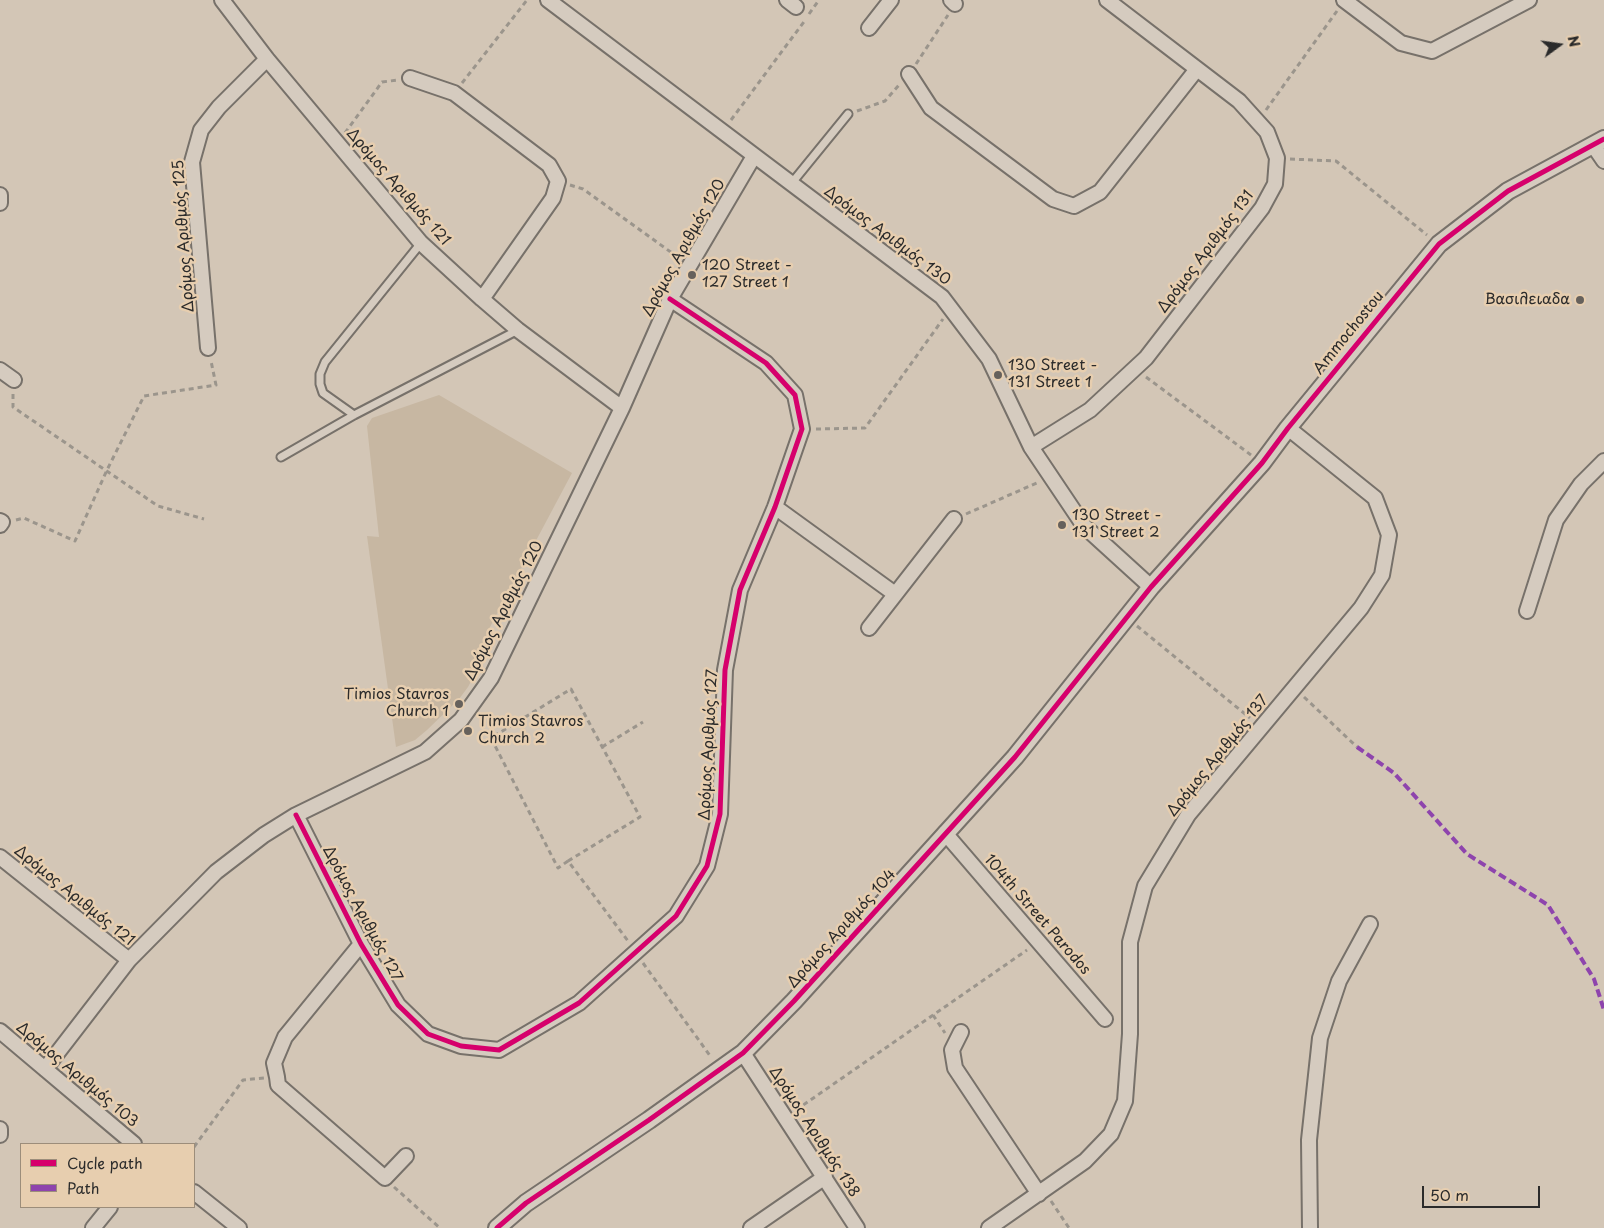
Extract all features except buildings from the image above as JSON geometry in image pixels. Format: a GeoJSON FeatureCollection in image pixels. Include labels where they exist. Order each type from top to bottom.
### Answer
{"type":"FeatureCollection","features":[{"type":"Feature","properties":{"kind":"street","name":"Δρόμος Αριθμός 121"},"geometry":{"type":"LineString","coordinates":[[222,0],[267,59],[421,242],[518,330],[622,408]]}},
{"type":"Feature","properties":{"kind":"street","name":"Δρόμος Αριθμός 130"},"geometry":{"type":"LineString","coordinates":[[548,0],[942,297],[989,359],[1031,447],[1084,526],[1151,587]]}},
{"type":"Feature","properties":{"kind":"street"},"geometry":{"type":"LineString","coordinates":[[869,28],[891,0]]}},
{"type":"Feature","properties":{"kind":"street","name":"Δρόμος Αριθμός 131"},"geometry":{"type":"LineString","coordinates":[[1031,447],[1090,410],[1146,358],[1262,208],[1275,184],[1277,158],[1267,132],[1240,101],[1108,0]]}},
{"type":"Feature","properties":{"kind":"street"},"geometry":{"type":"LineString","coordinates":[[1344,0],[1401,43],[1432,51],[1529,0]]}},
{"type":"Feature","properties":{"kind":"street","name":"Δρόμος Αριθμός 125"},"geometry":{"type":"LineString","coordinates":[[208,348],[192,162],[201,130],[219,107],[267,59]]}},
{"type":"Feature","properties":{"kind":"street"},"geometry":{"type":"LineString","coordinates":[[909,74],[931,108],[1053,199],[1074,206],[1100,192],[1197,69]]}},
{"type":"Feature","properties":{"kind":"street"},"geometry":{"type":"LineString","coordinates":[[410,78],[454,93],[549,165],[558,181],[553,198],[482,299]]}},
{"type":"Feature","properties":{"kind":"street"},"geometry":{"type":"LineString","coordinates":[[1599,142],[1604,161]]}},
{"type":"Feature","properties":{"kind":"street","name":"Ammochostou"},"geometry":{"type":"LineString","coordinates":[[1151,587],[1262,463],[1288,428],[1439,244],[1508,191],[1599,142]]}},
{"type":"Feature","properties":{"kind":"street","name":"Δρόμος Αριθμός 120"},"geometry":{"type":"LineString","coordinates":[[45,1069],[128,960],[216,872],[264,835],[296,815],[426,752],[461,720],[491,678],[622,408],[670,299],[754,156]]}},
{"type":"Feature","properties":{"kind":"street"},"geometry":{"type":"LineString","coordinates":[[0,195],[0,203]]}},
{"type":"Feature","properties":{"kind":"street"},"geometry":{"type":"LineString","coordinates":[[670,299],[766,363],[794,395],[802,429]]}},
{"type":"Feature","properties":{"kind":"street"},"geometry":{"type":"LineString","coordinates":[[0,370],[14,380]]}},
{"type":"Feature","properties":{"kind":"street","name":"Δρόμος Αριθμός 137"},"geometry":{"type":"LineString","coordinates":[[989,1228],[1084,1161],[1111,1134],[1125,1101],[1130,1034],[1130,942],[1145,886],[1188,815],[1361,608],[1382,575],[1389,535],[1375,498],[1288,428]]}},
{"type":"Feature","properties":{"kind":"street","name":"Δρόμος Αριθμός 127"},"geometry":{"type":"LineString","coordinates":[[296,815],[361,944],[398,1004],[428,1034],[461,1046],[499,1050],[579,1003],[676,916],[706,866],[720,814],[725,670],[740,590],[775,507],[802,429]]}},
{"type":"Feature","properties":{"kind":"street"},"geometry":{"type":"LineString","coordinates":[[1527,611],[1556,520],[1581,484],[1604,461]]}},
{"type":"Feature","properties":{"kind":"street"},"geometry":{"type":"LineString","coordinates":[[775,507],[895,594]]}},
{"type":"Feature","properties":{"kind":"street"},"geometry":{"type":"LineString","coordinates":[[869,628],[954,519]]}},
{"type":"Feature","properties":{"kind":"street","name":"Δρόμος Αριθμός 104"},"geometry":{"type":"LineString","coordinates":[[497,1228],[526,1203],[649,1120],[743,1053],[794,1001],[1015,757],[1151,587]]}},
{"type":"Feature","properties":{"kind":"street","name":"104th Street Parodos"},"geometry":{"type":"LineString","coordinates":[[945,833],[1105,1019]]}},
{"type":"Feature","properties":{"kind":"street","name":"Δρόμος Αριθμός 121"},"geometry":{"type":"LineString","coordinates":[[0,858],[128,960]]}},
{"type":"Feature","properties":{"kind":"street"},"geometry":{"type":"LineString","coordinates":[[1310,1228],[1309,1140],[1320,1038],[1339,981],[1370,924]]}},
{"type":"Feature","properties":{"kind":"street"},"geometry":{"type":"LineString","coordinates":[[361,944],[284,1037],[274,1063],[278,1085],[385,1178],[406,1156]]}},
{"type":"Feature","properties":{"kind":"street","name":"Δρόμος Αριθμός 103"},"geometry":{"type":"LineString","coordinates":[[0,1031],[133,1143]]}},
{"type":"Feature","properties":{"kind":"street"},"geometry":{"type":"LineString","coordinates":[[961,1032],[952,1050],[955,1068],[1041,1192]]}},
{"type":"Feature","properties":{"kind":"street","name":"Δρόμος Αριθμός 138"},"geometry":{"type":"LineString","coordinates":[[743,1053],[857,1228]]}},
{"type":"Feature","properties":{"kind":"street"},"geometry":{"type":"LineString","coordinates":[[0,1129],[0,1135]]}},
{"type":"Feature","properties":{"kind":"street"},"geometry":{"type":"LineString","coordinates":[[751,1228],[825,1177]]}},
{"type":"Feature","properties":{"kind":"street"},"geometry":{"type":"LineString","coordinates":[[195,1193],[239,1228]]}},
{"type":"Feature","properties":{"kind":"street"},"geometry":{"type":"LineString","coordinates":[[93,1228],[109,1208]]}},
{"type":"Feature","properties":{"kind":"lane"},"geometry":{"type":"LineString","coordinates":[[791,184],[848,114]]}},
{"type":"Feature","properties":{"kind":"lane"},"geometry":{"type":"LineString","coordinates":[[354,415],[324,394],[320,384],[320,374],[326,362],[421,242]]}},
{"type":"Feature","properties":{"kind":"lane"},"geometry":{"type":"LineString","coordinates":[[282,457],[354,415],[518,330]]}},
{"type":"Feature","properties":{"kind":"path"},"geometry":{"type":"LineString","coordinates":[[454,93],[527,0]]}},
{"type":"Feature","properties":{"kind":"path"},"geometry":{"type":"LineString","coordinates":[[722,132],[819,0]]}},
{"type":"Feature","properties":{"kind":"path"},"geometry":{"type":"LineString","coordinates":[[1258,121],[1344,0]]}},
{"type":"Feature","properties":{"kind":"path"},"geometry":{"type":"LineString","coordinates":[[338,143],[382,82],[410,78]]}},
{"type":"Feature","properties":{"kind":"path"},"geometry":{"type":"LineString","coordinates":[[1277,158],[1336,161],[1439,244]]}},
{"type":"Feature","properties":{"kind":"path"},"geometry":{"type":"LineString","coordinates":[[558,181],[583,189],[690,266]]}},
{"type":"Feature","properties":{"kind":"path"},"geometry":{"type":"LineString","coordinates":[[802,429],[865,428],[951,308]]}},
{"type":"Feature","properties":{"kind":"path"},"geometry":{"type":"LineString","coordinates":[[1,523],[24,518],[75,541],[107,470],[144,396],[216,385],[208,348]]}},
{"type":"Feature","properties":{"kind":"path"},"geometry":{"type":"LineString","coordinates":[[1135,369],[1262,463]]}},
{"type":"Feature","properties":{"kind":"path"},"geometry":{"type":"LineString","coordinates":[[14,380],[13,407],[158,506],[204,519]]}},
{"type":"Feature","properties":{"kind":"path"},"geometry":{"type":"LineString","coordinates":[[954,519],[1051,477]]}},
{"type":"Feature","properties":{"kind":"path"},"geometry":{"type":"LineString","coordinates":[[1127,617],[1262,728]]}},
{"type":"Feature","properties":{"kind":"path"},"geometry":{"type":"LineString","coordinates":[[1294,688],[1357,747]]}},
{"type":"Feature","properties":{"kind":"path"},"geometry":{"type":"LineString","coordinates":[[570,689],[640,817],[568,861],[558,868],[491,738],[570,689]]}},
{"type":"Feature","properties":{"kind":"path"},"geometry":{"type":"LineString","coordinates":[[602,747],[644,722]]}},
{"type":"Feature","properties":{"kind":"path"},"geometry":{"type":"LineString","coordinates":[[568,861],[720,1070]]}},
{"type":"Feature","properties":{"kind":"path"},"geometry":{"type":"LineString","coordinates":[[785,1117],[1039,942]]}},
{"type":"Feature","properties":{"kind":"path"},"geometry":{"type":"LineString","coordinates":[[932,1015],[954,1046]]}},
{"type":"Feature","properties":{"kind":"path"},"geometry":{"type":"LineString","coordinates":[[195,1146],[243,1080],[277,1077]]}},
{"type":"Feature","properties":{"kind":"path"},"geometry":{"type":"LineString","coordinates":[[385,1178],[440,1228]]}},
{"type":"Feature","properties":{"kind":"path"},"geometry":{"type":"LineString","coordinates":[[1041,1192],[1069,1228]]}},
{"type":"Feature","properties":{"kind":"shaded area"},"geometry":{"type":"Polygon","coordinates":[[[439,395],[572,473],[490,627],[491,633],[486,653],[468,687],[459,699],[415,740],[396,747],[367,536],[379,537],[367,426],[372,418],[439,395]]]}},
{"type":"Feature","properties":{"kind":"marked path"},"geometry":{"type":"LineString","coordinates":[[1357,747],[1394,773],[1467,854],[1548,905],[1594,979],[1604,1010]]}},
{"type":"Feature","properties":{"kind":"cycle path"},"geometry":{"type":"LineString","coordinates":[[497,1228],[526,1203],[649,1120],[743,1053],[794,1001],[1015,757],[1151,587],[1262,463],[1288,428],[1439,244],[1508,191],[1604,139]]}},
{"type":"Feature","properties":{"kind":"cycle path"},"geometry":{"type":"LineString","coordinates":[[296,815],[361,944],[398,1005],[428,1034],[461,1046],[499,1050],[579,1003],[676,916],[707,866],[720,814],[725,670],[740,590],[775,507],[802,429],[795,395],[766,363],[670,299]]}},
{"type":"Feature","properties":{"kind":"place","name":"120 Street - 127 Street 1"},"geometry":{"type":"Point","coordinates":[692,275]}},
{"type":"Feature","properties":{"kind":"place","name":"Βασιλειαδα"},"geometry":{"type":"Point","coordinates":[1580,300]}},
{"type":"Feature","properties":{"kind":"place","name":"130 Street - 131 Street 1"},"geometry":{"type":"Point","coordinates":[998,375]}},
{"type":"Feature","properties":{"kind":"place","name":"130 Street - 131 Street 2"},"geometry":{"type":"Point","coordinates":[1062,525]}},
{"type":"Feature","properties":{"kind":"place","name":"Timios Stavros Church 1"},"geometry":{"type":"Point","coordinates":[459,704]}},
{"type":"Feature","properties":{"kind":"place","name":"Timios Stavros Church 2"},"geometry":{"type":"Point","coordinates":[468,731]}}]}
